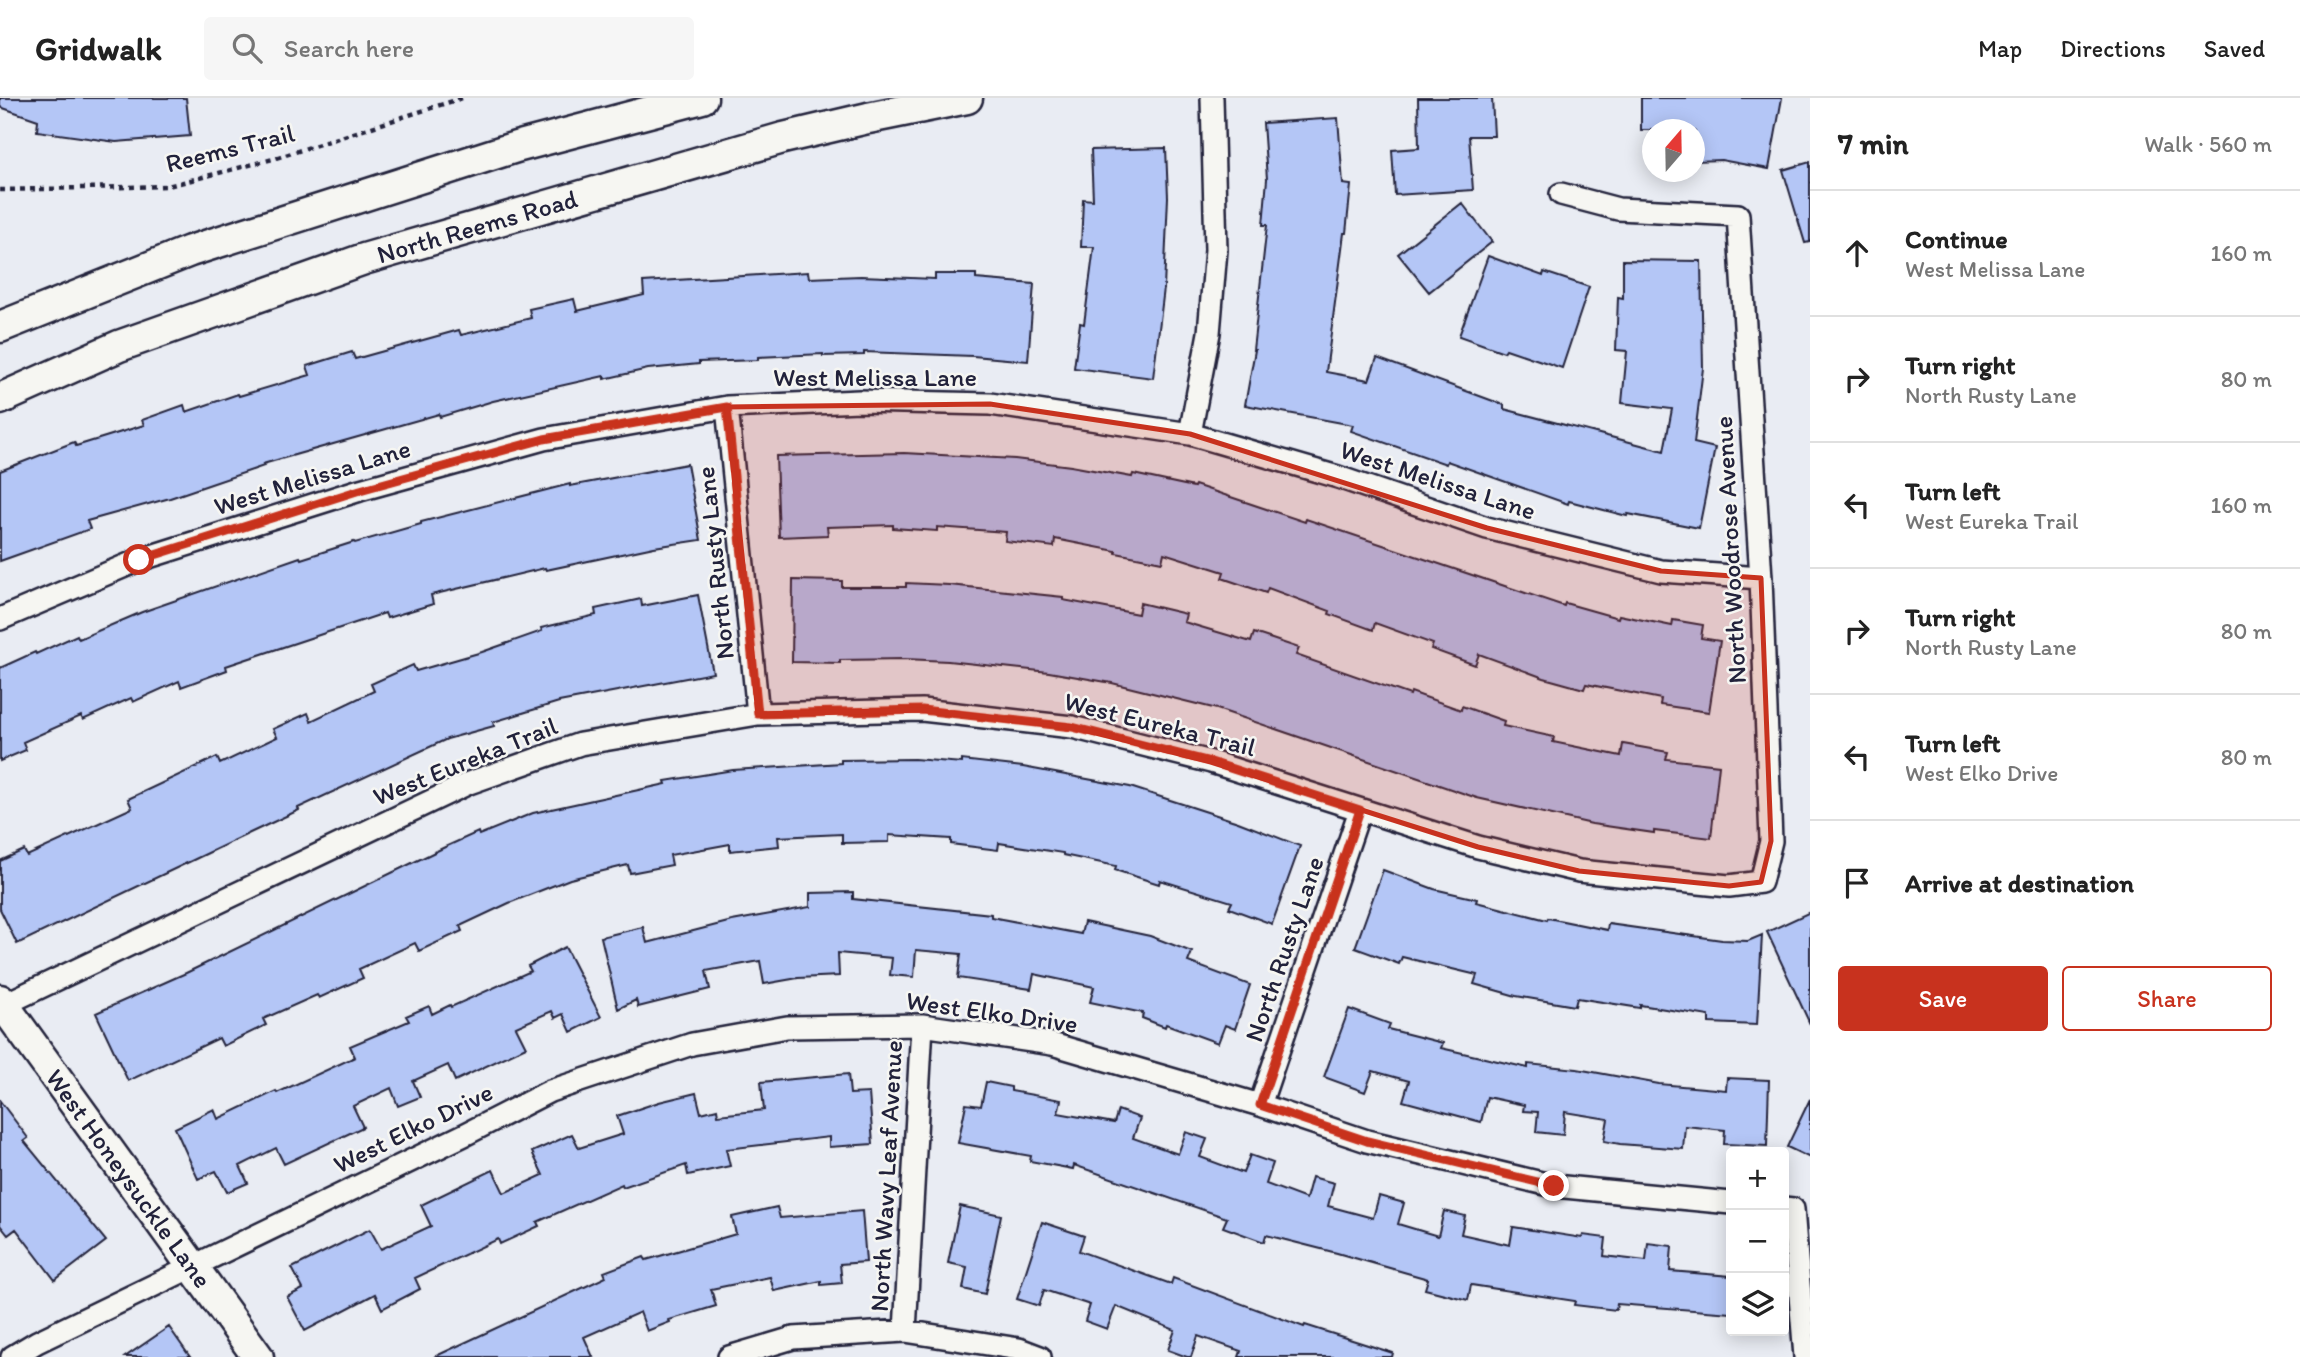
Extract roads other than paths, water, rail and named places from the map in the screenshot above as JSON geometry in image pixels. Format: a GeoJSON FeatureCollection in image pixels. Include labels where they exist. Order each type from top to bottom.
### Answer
{"type":"FeatureCollection","features":[{"type":"Feature","properties":{"kind":"main road"},"geometry":{"type":"LineString","coordinates":[[0,327],[190,251],[516,147],[702,98]]}},
{"type":"Feature","properties":{"kind":"main road","name":"North Reems Road"},"geometry":{"type":"LineString","coordinates":[[0,399],[119,346],[364,259],[783,138],[967,98]]}},
{"type":"Feature","properties":{"kind":"main road","name":"West Honeysuckle Lane"},"geometry":{"type":"LineString","coordinates":[[2,1002],[258,1357]]}},
{"type":"Feature","properties":{"kind":"street"},"geometry":{"type":"LineString","coordinates":[[1190,434],[1209,333],[1216,250],[1212,98]]}},
{"type":"Feature","properties":{"kind":"street","name":"North Woodrose Avenue"},"geometry":{"type":"LineString","coordinates":[[1561,194],[1618,209],[1738,215],[1761,578],[1771,841],[1761,882]]}},
{"type":"Feature","properties":{"kind":"street","name":"West Melissa Lane"},"geometry":{"type":"LineString","coordinates":[[0,619],[139,560],[360,490],[544,439],[727,407],[859,401],[990,404],[1190,434],[1338,477],[1487,528],[1661,571],[1761,578]]}},
{"type":"Feature","properties":{"kind":"street","name":"North Rusty Lane"},"geometry":{"type":"LineString","coordinates":[[727,407],[758,714]]}},
{"type":"Feature","properties":{"kind":"street","name":"West Eureka Trail"},"geometry":{"type":"LineString","coordinates":[[2,1002],[469,783],[580,744],[758,714],[922,710],[1072,727],[1211,762],[1478,848],[1579,871],[1729,886],[1761,882]]}},
{"type":"Feature","properties":{"kind":"street","name":"North Rusty Lane"},"geometry":{"type":"LineString","coordinates":[[1260,1105],[1360,810]]}},
{"type":"Feature","properties":{"kind":"street","name":"West Elko Drive"},"geometry":{"type":"LineString","coordinates":[[12,1357],[37,1342],[562,1087],[692,1044],[787,1027],[922,1025],[1052,1044],[1260,1105],[1367,1141],[1554,1186],[1726,1203]]}},
{"type":"Feature","properties":{"kind":"street","name":"North Wavy Leaf Avenue"},"geometry":{"type":"LineString","coordinates":[[905,1331],[922,1025]]}},
{"type":"Feature","properties":{"kind":"street"},"geometry":{"type":"LineString","coordinates":[[1788,1210],[1805,1357]]}},
{"type":"Feature","properties":{"kind":"street"},"geometry":{"type":"LineString","coordinates":[[729,1357],[793,1338],[905,1331],[1018,1349],[1040,1357]]}}]}
